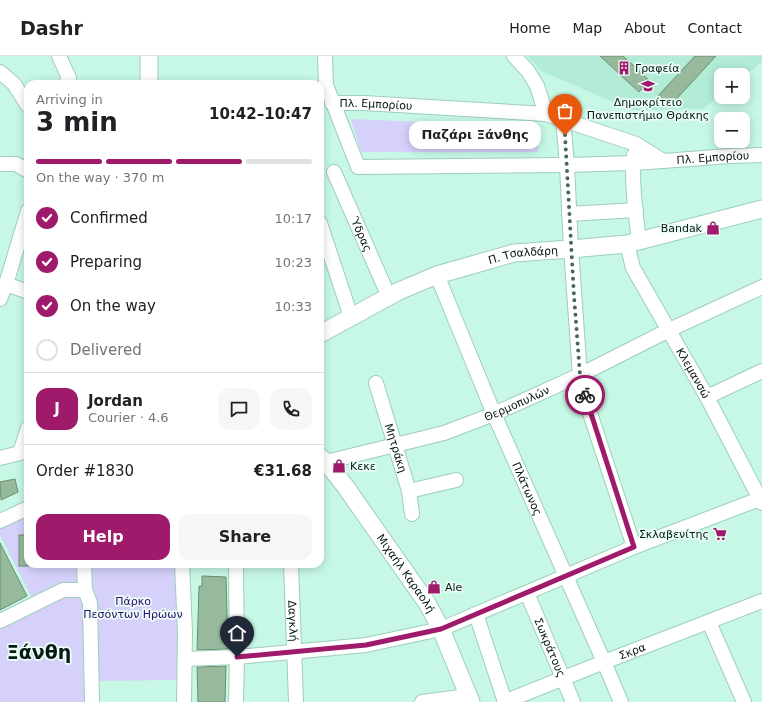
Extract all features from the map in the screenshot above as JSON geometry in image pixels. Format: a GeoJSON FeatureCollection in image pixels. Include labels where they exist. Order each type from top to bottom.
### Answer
{"type":"FeatureCollection","features":[{"type":"Feature","properties":{"kind":"main road"},"geometry":{"type":"LineString","coordinates":[[149,56],[150,80]]}},
{"type":"Feature","properties":{"kind":"main road","name":"Π. Τσαλδάρη"},"geometry":{"type":"LineString","coordinates":[[324,332],[389,297],[437,275],[514,253],[633,242],[762,209]]}},
{"type":"Feature","properties":{"kind":"main road","name":"Μιχαήλ Καραολή"},"geometry":{"type":"LineString","coordinates":[[324,460],[345,486],[427,603],[441,629],[469,699]]}},
{"type":"Feature","properties":{"kind":"street"},"geometry":{"type":"LineString","coordinates":[[59,56],[69,78],[68,80]]}},
{"type":"Feature","properties":{"kind":"street"},"geometry":{"type":"LineString","coordinates":[[325,56],[326,85],[332,103]]}},
{"type":"Feature","properties":{"kind":"street"},"geometry":{"type":"LineString","coordinates":[[514,56],[528,71],[537,86],[546,114]]}},
{"type":"Feature","properties":{"kind":"street"},"geometry":{"type":"LineString","coordinates":[[0,72],[14,84],[24,100]]}},
{"type":"Feature","properties":{"kind":"street","name":"Πλ. Εμπορίου"},"geometry":{"type":"LineString","coordinates":[[663,161],[636,144],[546,114],[364,103],[332,103],[358,167],[567,165],[633,163],[762,155]]}},
{"type":"Feature","properties":{"kind":"street"},"geometry":{"type":"LineString","coordinates":[[563,119],[567,165],[570,249],[580,375],[586,404],[634,547]]}},
{"type":"Feature","properties":{"kind":"street","name":"Κλεμανσώ"},"geometry":{"type":"LineString","coordinates":[[636,144],[633,163],[636,210],[633,242],[633,268],[670,330],[707,397],[761,500]]}},
{"type":"Feature","properties":{"kind":"street"},"geometry":{"type":"LineString","coordinates":[[0,164],[16,164],[24,169]]}},
{"type":"Feature","properties":{"kind":"street","name":"Ύδρας"},"geometry":{"type":"LineString","coordinates":[[334,172],[389,297]]}},
{"type":"Feature","properties":{"kind":"street"},"geometry":{"type":"LineString","coordinates":[[569,214],[636,210]]}},
{"type":"Feature","properties":{"kind":"street"},"geometry":{"type":"LineString","coordinates":[[0,298],[6,284],[24,224]]}},
{"type":"Feature","properties":{"kind":"street"},"geometry":{"type":"LineString","coordinates":[[324,235],[352,317]]}},
{"type":"Feature","properties":{"kind":"street","name":"Πλάτωνος"},"geometry":{"type":"LineString","coordinates":[[437,275],[494,414],[621,702]]}},
{"type":"Feature","properties":{"kind":"street"},"geometry":{"type":"LineString","coordinates":[[6,284],[24,291]]}},
{"type":"Feature","properties":{"kind":"street","name":"Θερμοπυλών"},"geometry":{"type":"LineString","coordinates":[[324,459],[444,433],[494,414],[580,375],[762,286]]}},
{"type":"Feature","properties":{"kind":"street"},"geometry":{"type":"LineString","coordinates":[[707,397],[762,371]]}},
{"type":"Feature","properties":{"kind":"street","name":"Μητράκη"},"geometry":{"type":"LineString","coordinates":[[376,383],[409,491],[412,514]]}},
{"type":"Feature","properties":{"kind":"street"},"geometry":{"type":"LineString","coordinates":[[0,458],[20,453],[24,440]]}},
{"type":"Feature","properties":{"kind":"street"},"geometry":{"type":"LineString","coordinates":[[409,491],[456,480]]}},
{"type":"Feature","properties":{"kind":"street"},"geometry":{"type":"LineString","coordinates":[[185,659],[237,657],[366,645],[441,629],[634,547],[761,500]]}},
{"type":"Feature","properties":{"kind":"street"},"geometry":{"type":"LineString","coordinates":[[0,521],[24,510]]}},
{"type":"Feature","properties":{"kind":"street"},"geometry":{"type":"LineString","coordinates":[[84,568],[85,590],[90,603],[92,702]]}},
{"type":"Feature","properties":{"kind":"street"},"geometry":{"type":"LineString","coordinates":[[182,568],[185,659],[184,702]]}},
{"type":"Feature","properties":{"kind":"street"},"geometry":{"type":"LineString","coordinates":[[236,568],[236,702]]}},
{"type":"Feature","properties":{"kind":"street","name":"Δαγκλή"},"geometry":{"type":"LineString","coordinates":[[291,568],[296,702]]}},
{"type":"Feature","properties":{"kind":"street"},"geometry":{"type":"LineString","coordinates":[[0,621],[63,590],[85,590]]}},
{"type":"Feature","properties":{"kind":"street","name":"Σωκράτους"},"geometry":{"type":"LineString","coordinates":[[527,593],[573,702]]}},
{"type":"Feature","properties":{"kind":"street","name":"Σκρα"},"geometry":{"type":"LineString","coordinates":[[505,702],[762,601]]}},
{"type":"Feature","properties":{"kind":"street"},"geometry":{"type":"LineString","coordinates":[[476,614],[505,702]]}},
{"type":"Feature","properties":{"kind":"street"},"geometry":{"type":"LineString","coordinates":[[709,622],[744,702]]}},
{"type":"Feature","properties":{"kind":"street"},"geometry":{"type":"LineString","coordinates":[[422,702],[469,699]]}},
{"type":"Feature","properties":{"kind":"shaded area","name":"Δημοκρίτειο Πανεπιστήμιο Θράκης"},"geometry":{"type":"Polygon","coordinates":[[[528,56],[762,56],[762,62],[750,71],[750,68],[714,68],[714,100],[703,109],[632,110],[541,71],[528,56]]]}},
{"type":"Feature","properties":{"kind":"green space"},"geometry":{"type":"Polygon","coordinates":[[[351,119],[537,127],[538,152],[361,152],[351,119]]]}},
{"type":"Feature","properties":{"kind":"green space","name":"Πάρκο Πεσόντων Ηρώων"},"geometry":{"type":"Polygon","coordinates":[[[24,510],[24,568],[179,568],[177,680],[91,681],[91,702],[0,702],[0,621],[35,604],[0,535],[0,522],[24,510]]]}},
{"type":"Feature","properties":{"kind":"building","name":"Γραφεία"},"geometry":{"type":"Polygon","coordinates":[[[600,56],[623,56],[649,80],[639,92],[600,56]]]}},
{"type":"Feature","properties":{"kind":"building"},"geometry":{"type":"Polygon","coordinates":[[[695,56],[716,56],[669,107],[657,97],[695,56]]]}},
{"type":"Feature","properties":{"kind":"building"},"geometry":{"type":"Polygon","coordinates":[[[15,479],[18,492],[1,500],[0,482],[15,479]]]}},
{"type":"Feature","properties":{"kind":"building"},"geometry":{"type":"Polygon","coordinates":[[[19,535],[24,535],[24,566],[19,566],[19,535]]]}},
{"type":"Feature","properties":{"kind":"building"},"geometry":{"type":"Polygon","coordinates":[[[0,543],[27,596],[0,610],[0,543]]]}},
{"type":"Feature","properties":{"kind":"building"},"geometry":{"type":"Polygon","coordinates":[[[202,576],[226,577],[228,649],[197,650],[199,586],[202,586],[202,576]]]}},
{"type":"Feature","properties":{"kind":"building"},"geometry":{"type":"Polygon","coordinates":[[[226,666],[225,702],[198,702],[197,667],[226,666]]]}},
{"type":"Feature","properties":{"kind":"way so far"},"geometry":{"type":"LineString","coordinates":[[565,135],[570,249],[580,375],[585,395]]}},
{"type":"Feature","properties":{"kind":"place","name":"Γραφεία"},"geometry":{"type":"Point","coordinates":[624,68]}},
{"type":"Feature","properties":{"kind":"place","name":"Δημοκρίτειο Πανεπιστήμιο Θράκης"},"geometry":{"type":"Point","coordinates":[648,86]}},
{"type":"Feature","properties":{"kind":"place","name":"Παζάρι Ξάνθης"},"geometry":{"type":"Point","coordinates":[565,135]}},
{"type":"Feature","properties":{"kind":"place","name":"Bandak"},"geometry":{"type":"Point","coordinates":[713,228]}},
{"type":"Feature","properties":{"kind":"place","name":"Κεκε"},"geometry":{"type":"Point","coordinates":[339,466]}},
{"type":"Feature","properties":{"kind":"place","name":"Σκλαβενίτης"},"geometry":{"type":"Point","coordinates":[720,534]}},
{"type":"Feature","properties":{"kind":"place","name":"Ale"},"geometry":{"type":"Point","coordinates":[434,587]}},
{"type":"Feature","properties":{"kind":"district","name":"Ξάνθη"},"geometry":{"type":"Point","coordinates":[39,652]}},
{"type":"Feature","properties":{"kind":"route"},"geometry":{"type":"LineString","coordinates":[[237,657],[366,645],[441,629],[634,547],[586,404],[585,395]]}}]}
